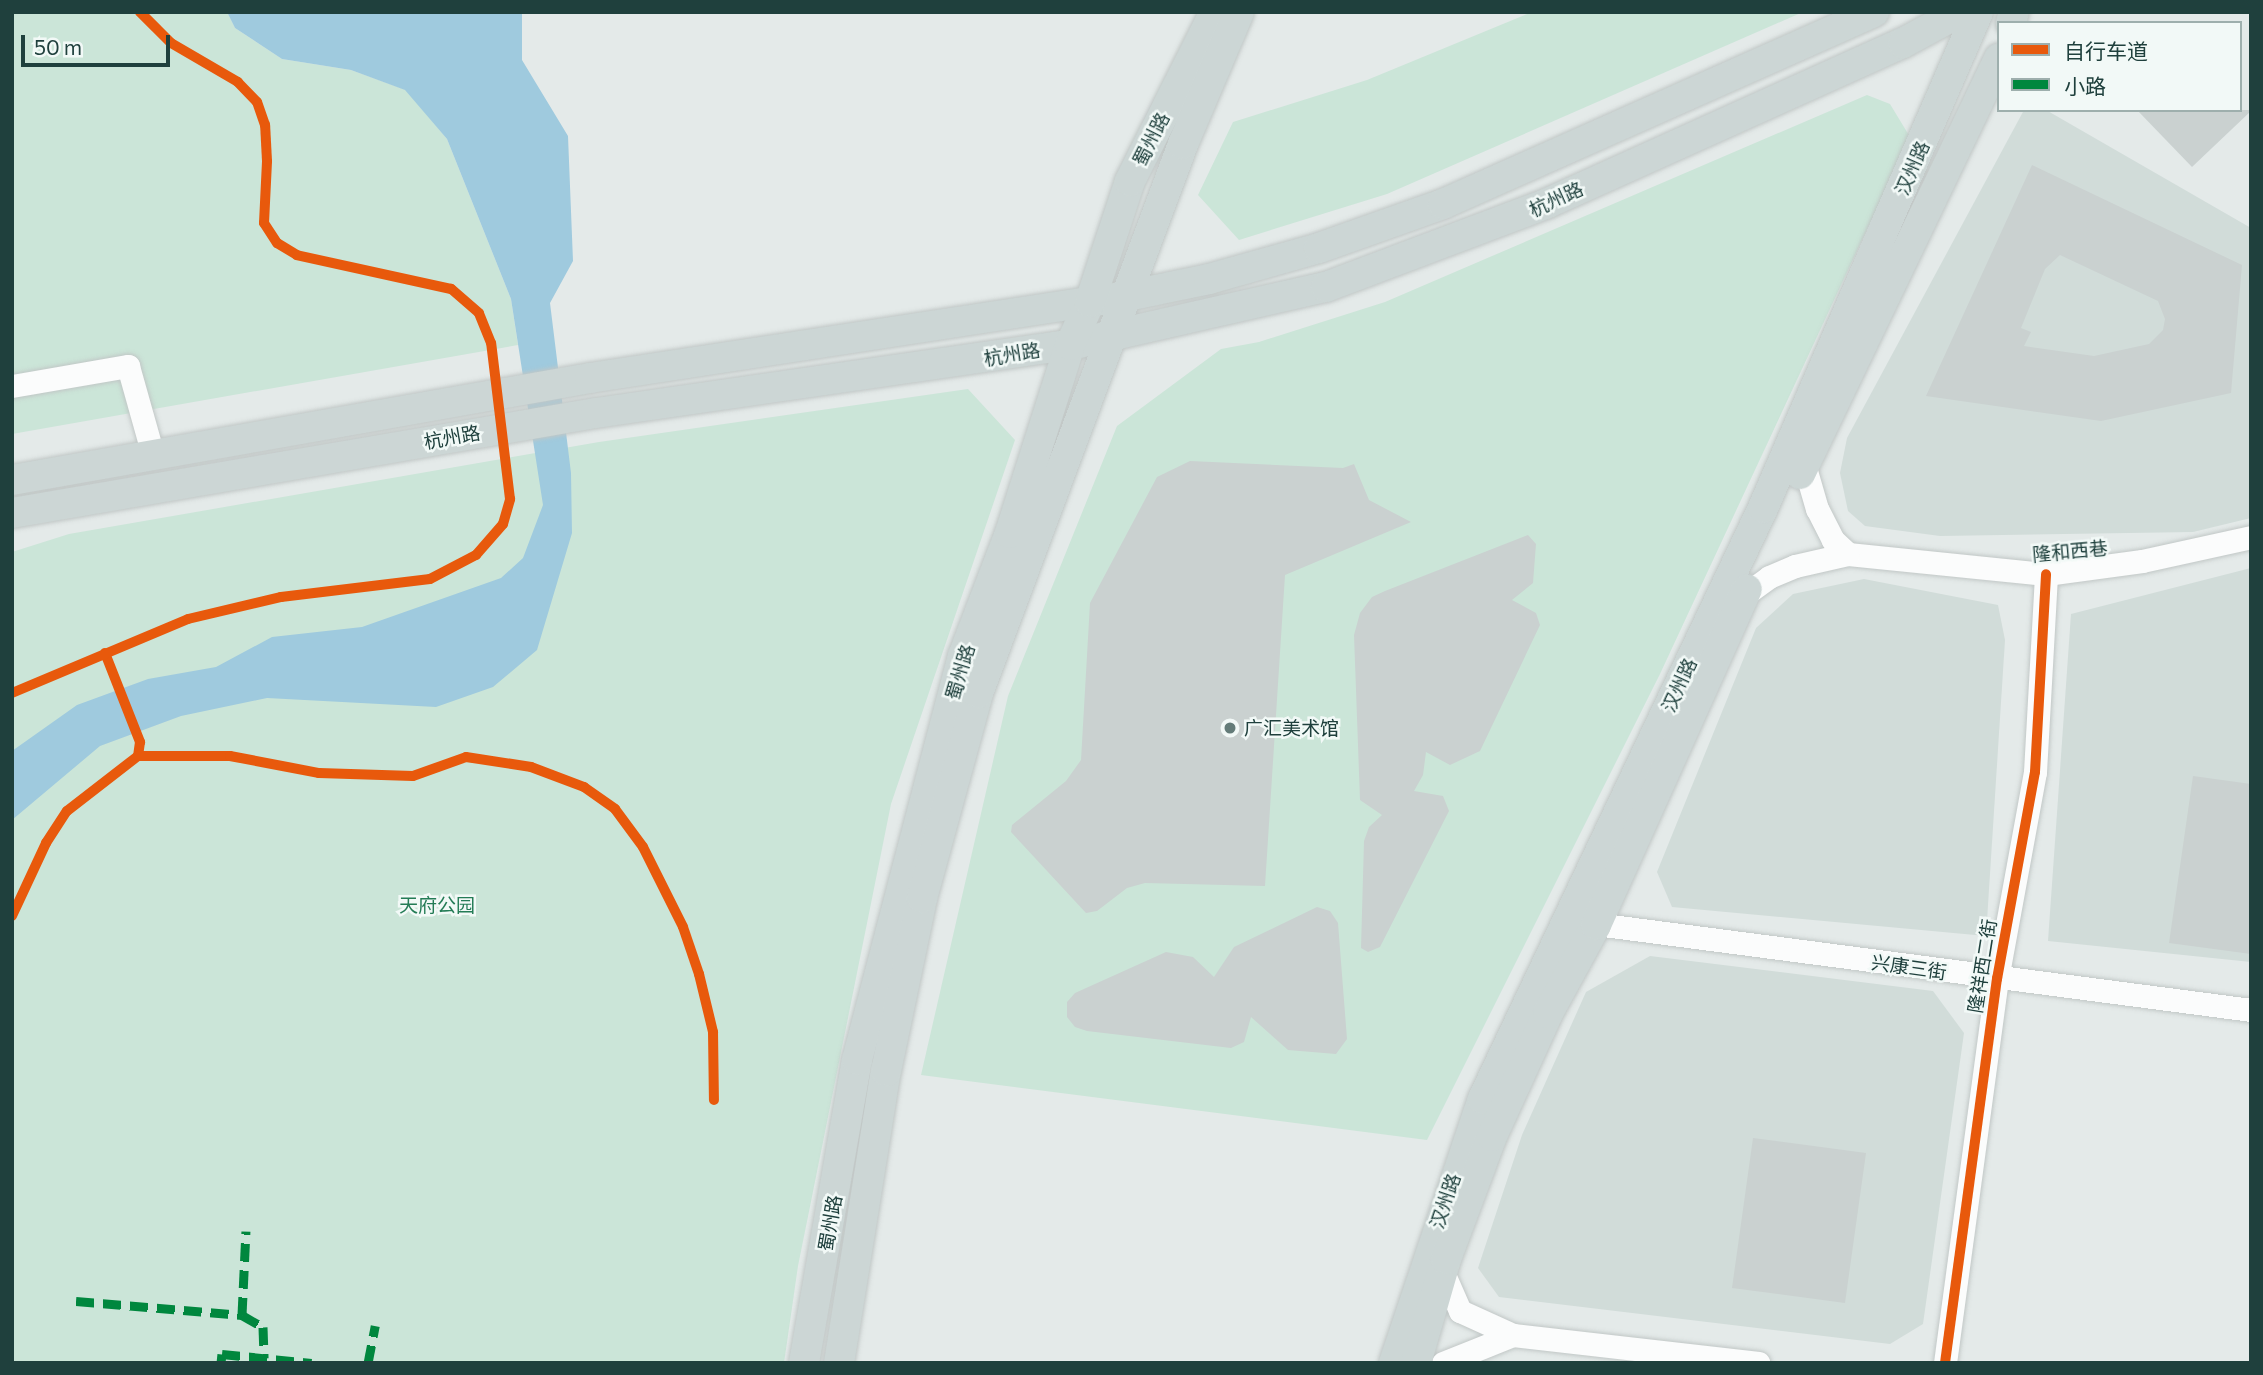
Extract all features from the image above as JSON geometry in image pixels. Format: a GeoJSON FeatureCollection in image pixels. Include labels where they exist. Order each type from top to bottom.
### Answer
{"type":"FeatureCollection","features":[{"type":"Feature","properties":{"kind":"main road","name":"蜀州路"},"geometry":{"type":"LineString","coordinates":[[804,1363],[857,1060],[913,836],[964,656],[1010,533],[1070,345],[1090,302],[1130,181],[1215,12]]}},
{"type":"Feature","properties":{"kind":"main road","name":"蜀州路"},"geometry":{"type":"LineString","coordinates":[[839,1363],[886,1071],[949,794],[1003,623],[1183,144],[1239,12]]}},
{"type":"Feature","properties":{"kind":"main road","name":"杭州路"},"geometry":{"type":"LineString","coordinates":[[12,480],[590,378],[1127,296],[1319,248],[1443,204],[1874,12]]}},
{"type":"Feature","properties":{"kind":"main road","name":"杭州路"},"geometry":{"type":"LineString","coordinates":[[12,513],[596,413],[1070,345],[1326,287],[1449,244],[1903,43],[1960,12]]}},
{"type":"Feature","properties":{"kind":"main road","name":"汉州路"},"geometry":{"type":"LineString","coordinates":[[1416,1363],[1443,1272],[1492,1136],[1548,1013],[1582,922],[1978,12]]}},
{"type":"Feature","properties":{"kind":"main road","name":"汉州路"},"geometry":{"type":"LineString","coordinates":[[1394,1363],[1483,1099],[1582,922],[1743,596],[1997,62]]}},
{"type":"Feature","properties":{"kind":"street"},"geometry":{"type":"LineString","coordinates":[[12,386],[128,366],[153,455]]}},
{"type":"Feature","properties":{"kind":"street"},"geometry":{"type":"LineString","coordinates":[[1804,464],[1816,509],[1833,540],[1848,554]]}},
{"type":"Feature","properties":{"kind":"street","name":"隆和西巷"},"geometry":{"type":"LineString","coordinates":[[1848,554],[2046,574],[2142,561],[2251,537]]}},
{"type":"Feature","properties":{"kind":"street"},"geometry":{"type":"LineString","coordinates":[[1743,596],[1786,570],[1848,554]]}},
{"type":"Feature","properties":{"kind":"street","name":"隆祥西二街"},"geometry":{"type":"LineString","coordinates":[[1945,1363],[1997,979],[2035,772],[2046,574]]}},
{"type":"Feature","properties":{"kind":"street","name":"兴康三街"},"geometry":{"type":"LineString","coordinates":[[1582,922],[1997,979],[2251,1010]]}},
{"type":"Feature","properties":{"kind":"street"},"geometry":{"type":"LineString","coordinates":[[1443,1272],[1460,1311],[1513,1335],[1758,1363]]}},
{"type":"Feature","properties":{"kind":"street"},"geometry":{"type":"LineString","coordinates":[[1443,1363],[1513,1335]]}},
{"type":"Feature","properties":{"kind":"shaded area"},"geometry":{"type":"Polygon","coordinates":[[[2023,112],[2049,112],[2251,228],[2251,518],[2193,532],[1940,536],[1865,526],[1848,511],[1840,473],[1847,438],[2023,112]]]}},
{"type":"Feature","properties":{"kind":"shaded area"},"geometry":{"type":"Polygon","coordinates":[[[2251,568],[2251,962],[2048,941],[2071,614],[2251,568]]]}},
{"type":"Feature","properties":{"kind":"shaded area"},"geometry":{"type":"Polygon","coordinates":[[[1864,579],[1998,605],[2005,640],[1986,936],[1672,907],[1657,872],[1756,628],[1793,594],[1864,579]]]}},
{"type":"Feature","properties":{"kind":"shaded area"},"geometry":{"type":"Polygon","coordinates":[[[1650,956],[1933,991],[1964,1033],[1923,1324],[1890,1344],[1499,1297],[1478,1268],[1522,1135],[1586,992],[1650,956]]]}},
{"type":"Feature","properties":{"kind":"green space"},"geometry":{"type":"Polygon","coordinates":[[[12,12],[227,12],[235,28],[282,59],[351,70],[406,90],[447,139],[511,299],[518,345],[12,434],[12,12]]]}},
{"type":"Feature","properties":{"kind":"green space"},"geometry":{"type":"Polygon","coordinates":[[[1532,12],[1803,12],[1387,194],[1239,240],[1198,195],[1233,122],[1367,80],[1532,12]]]}},
{"type":"Feature","properties":{"kind":"green space"},"geometry":{"type":"Polygon","coordinates":[[[1867,95],[1890,104],[1910,137],[1660,674],[1427,1140],[921,1075],[1008,696],[1117,426],[1221,349],[1259,342],[1385,302],[1867,95]]]}},
{"type":"Feature","properties":{"kind":"green space","name":"天府公园"},"geometry":{"type":"Polygon","coordinates":[[[968,389],[1015,440],[891,804],[798,1266],[784,1363],[12,1363],[12,552],[69,534],[599,442],[968,389]]]}},
{"type":"Feature","properties":{"kind":"water"},"geometry":{"type":"Polygon","coordinates":[[[227,12],[522,12],[522,60],[568,136],[573,261],[550,303],[571,473],[572,533],[537,650],[493,687],[436,707],[267,698],[181,716],[100,746],[12,820],[12,751],[77,705],[148,679],[216,667],[272,637],[362,627],[501,578],[523,558],[543,505],[511,299],[447,139],[405,90],[351,70],[282,59],[235,28],[227,12]]]}},
{"type":"Feature","properties":{"kind":"building"},"geometry":{"type":"Polygon","coordinates":[[[2251,110],[2251,111],[2192,167],[2139,112],[2251,110]]]}},
{"type":"Feature","properties":{"kind":"building"},"geometry":{"type":"Polygon","coordinates":[[[2032,165],[2242,265],[2231,393],[2101,421],[1926,396],[2032,165]],[[2060,255],[2045,269],[2021,328],[2031,332],[2024,346],[2094,356],[2149,344],[2163,330],[2165,319],[2158,301],[2060,255]]]}},
{"type":"Feature","properties":{"kind":"building"},"geometry":{"type":"Polygon","coordinates":[[[1190,461],[1343,468],[1354,464],[1369,500],[1411,522],[1285,575],[1265,886],[1145,883],[1127,888],[1097,911],[1086,913],[1011,832],[1012,825],[1066,781],[1081,760],[1090,603],[1157,477],[1190,461]]]}},
{"type":"Feature","properties":{"kind":"building"},"geometry":{"type":"Polygon","coordinates":[[[1528,535],[1536,544],[1533,583],[1512,600],[1536,613],[1540,625],[1480,751],[1450,765],[1426,752],[1423,775],[1414,791],[1443,796],[1449,811],[1380,947],[1368,952],[1361,948],[1364,841],[1369,827],[1382,815],[1360,800],[1354,635],[1360,613],[1372,597],[1528,535]]]}},
{"type":"Feature","properties":{"kind":"building"},"geometry":{"type":"Polygon","coordinates":[[[2193,776],[2251,784],[2251,954],[2169,943],[2193,776]]]}},
{"type":"Feature","properties":{"kind":"building"},"geometry":{"type":"Polygon","coordinates":[[[1317,907],[1330,911],[1338,923],[1347,1039],[1336,1054],[1288,1050],[1251,1017],[1244,1042],[1231,1048],[1087,1031],[1075,1027],[1067,1017],[1067,1002],[1075,993],[1166,952],[1193,957],[1214,977],[1234,947],[1317,907]]]}},
{"type":"Feature","properties":{"kind":"building"},"geometry":{"type":"Polygon","coordinates":[[[1753,1138],[1866,1153],[1845,1303],[1732,1288],[1753,1138]]]}},
{"type":"Feature","properties":{"kind":"marked path"},"geometry":{"type":"LineString","coordinates":[[242,1315],[246,1231]]}},
{"type":"Feature","properties":{"kind":"marked path"},"geometry":{"type":"LineString","coordinates":[[76,1301],[242,1315],[263,1327],[264,1358]]}},
{"type":"Feature","properties":{"kind":"marked path"},"geometry":{"type":"LineString","coordinates":[[368,1363],[375,1326]]}},
{"type":"Feature","properties":{"kind":"marked path"},"geometry":{"type":"LineString","coordinates":[[221,1363],[222,1354],[312,1363]]}},
{"type":"Feature","properties":{"kind":"cycle path"},"geometry":{"type":"LineString","coordinates":[[12,693],[188,619],[281,597],[430,579],[476,555],[503,524],[510,499],[491,343],[479,313],[451,289],[297,255],[277,243],[264,223],[267,161],[265,125],[257,102],[238,82],[171,43],[140,12]]}},
{"type":"Feature","properties":{"kind":"cycle path"},"geometry":{"type":"LineString","coordinates":[[1945,1363],[1997,979],[2035,772],[2046,574]]}},
{"type":"Feature","properties":{"kind":"cycle path"},"geometry":{"type":"LineString","coordinates":[[105,653],[140,742],[138,756]]}},
{"type":"Feature","properties":{"kind":"cycle path"},"geometry":{"type":"LineString","coordinates":[[12,916],[46,843],[67,811],[138,756],[230,756],[319,773],[413,776],[466,757],[531,767],[584,787],[615,809],[643,847],[683,927],[699,974],[713,1032],[714,1100]]}},
{"type":"Feature","properties":{"kind":"place","name":"广汇美术馆"},"geometry":{"type":"Point","coordinates":[1230,728]}}]}
